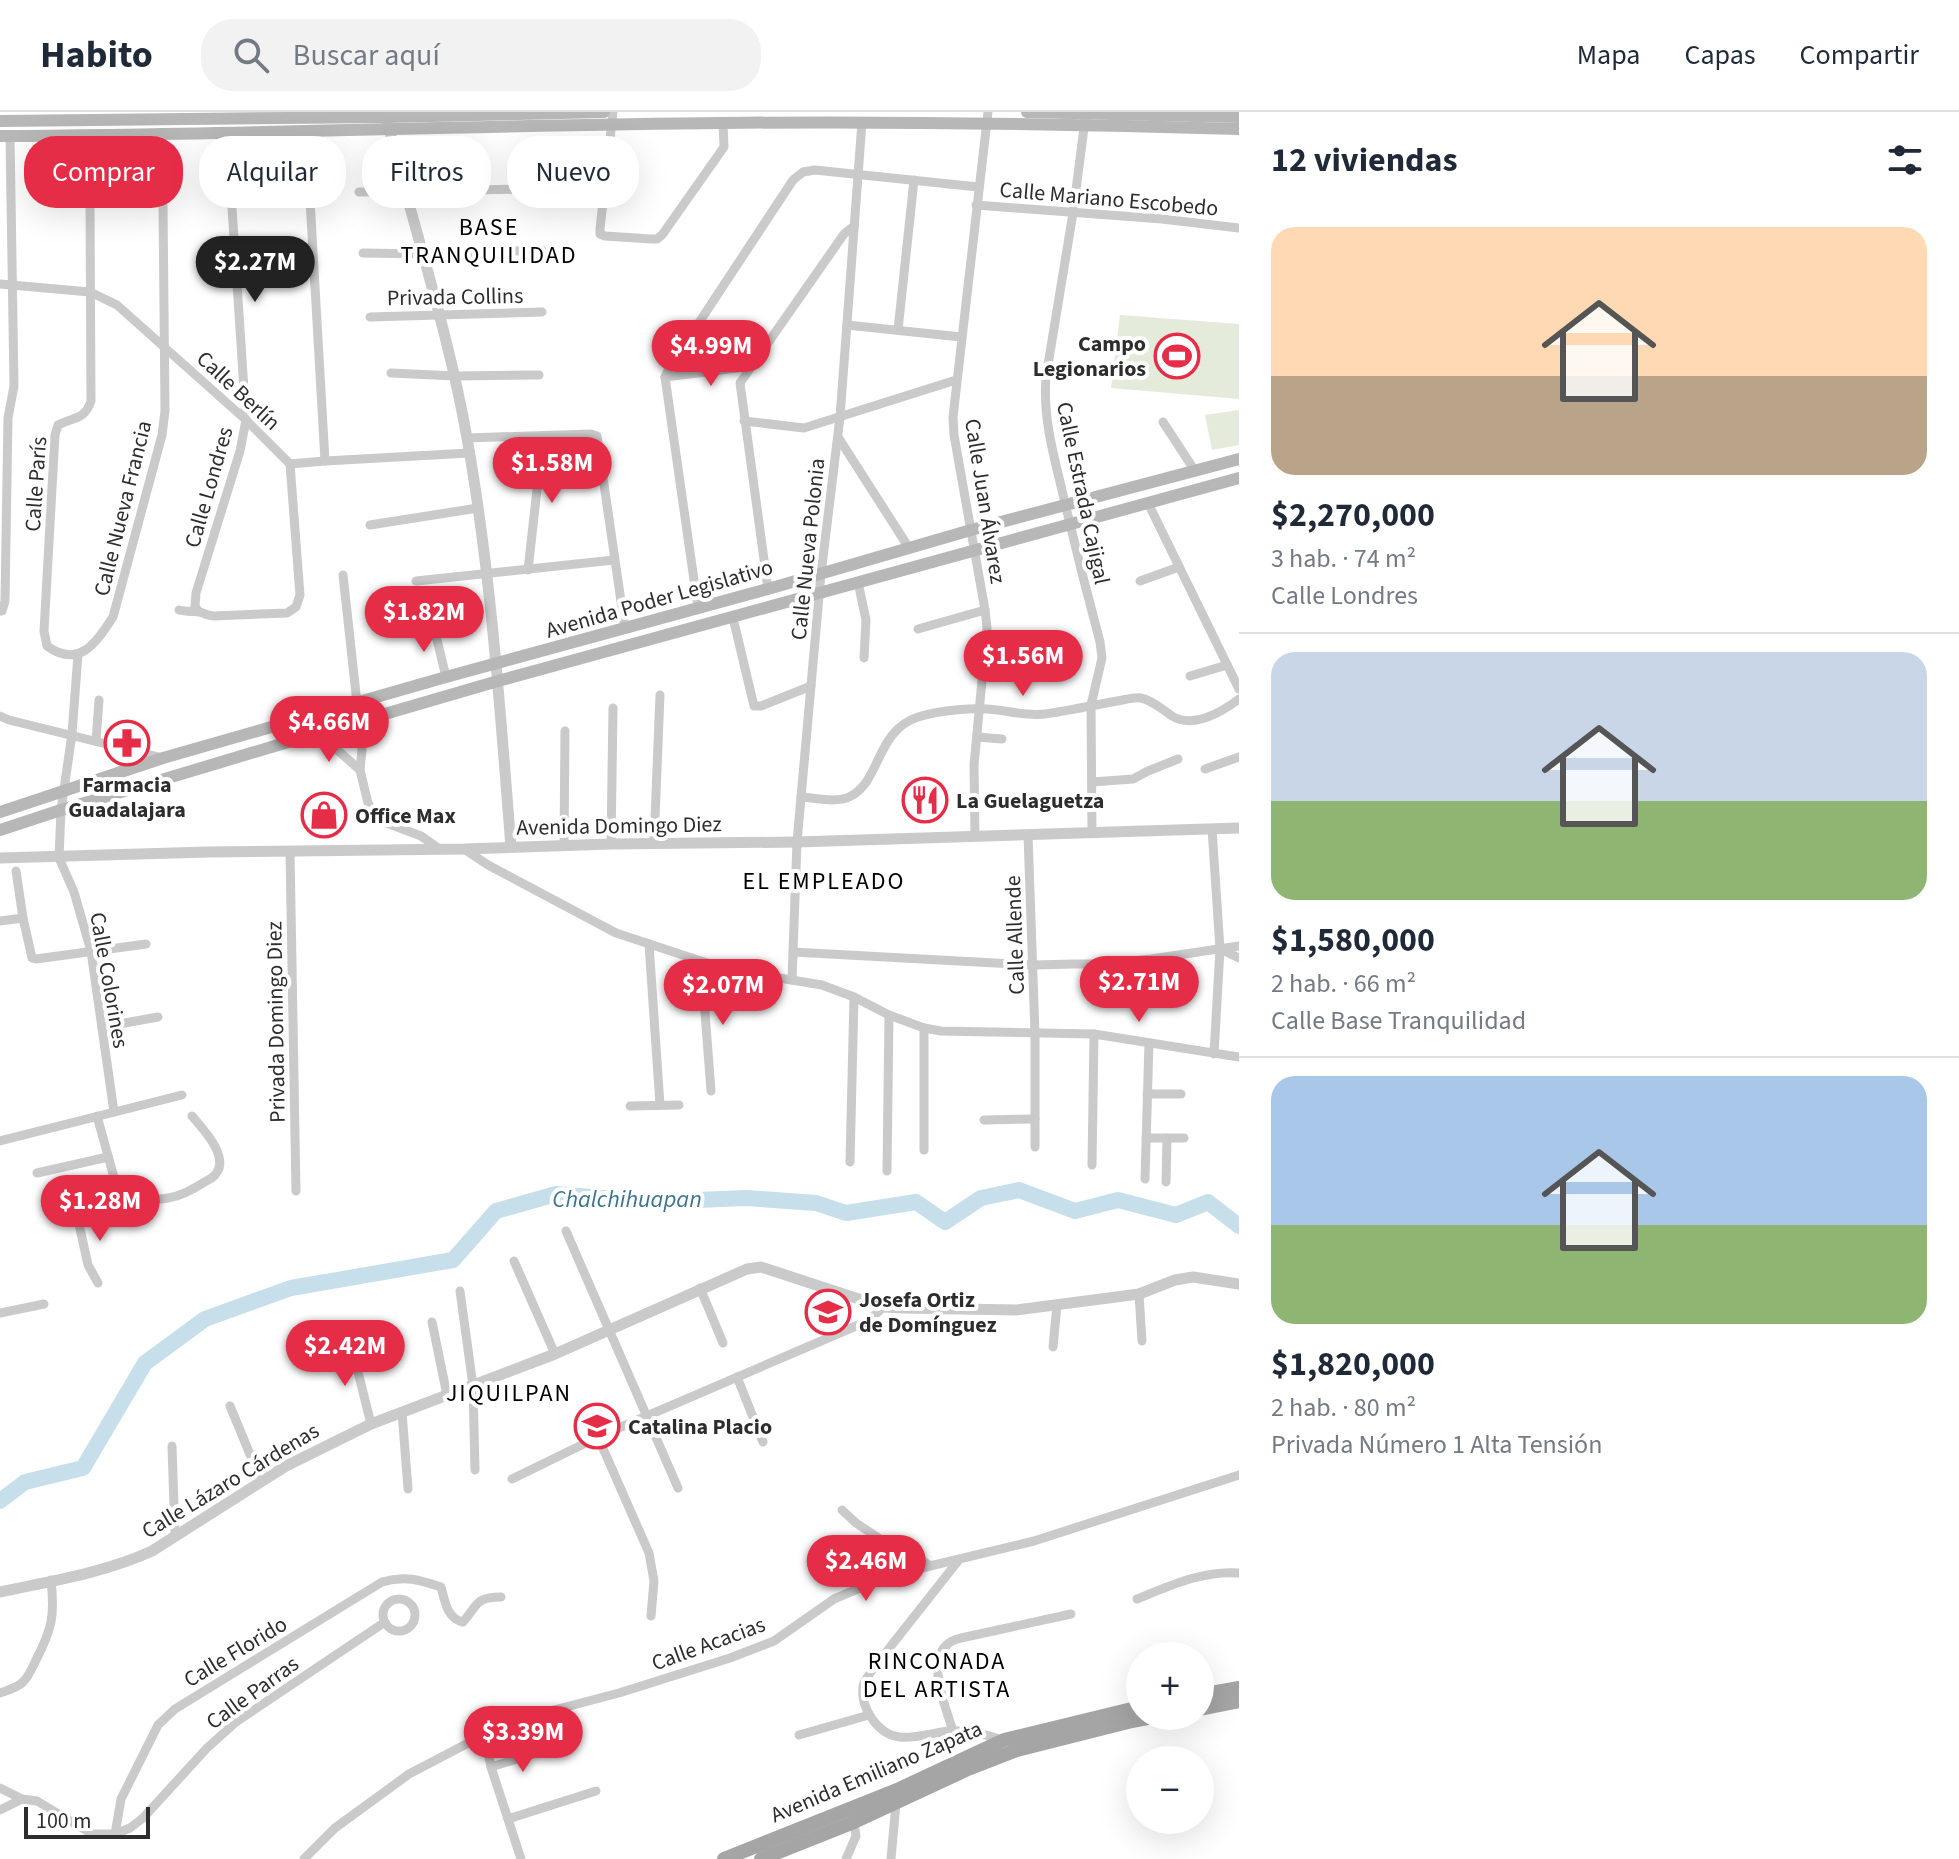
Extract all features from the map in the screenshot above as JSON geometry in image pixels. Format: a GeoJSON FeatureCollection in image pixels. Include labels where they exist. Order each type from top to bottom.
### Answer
{"type":"FeatureCollection","features":[{"type":"Feature","properties":{"kind":"main road"},"geometry":{"type":"LineString","coordinates":[[5,136],[306,130],[387,120],[604,112]]}},
{"type":"Feature","properties":{"kind":"main road"},"geometry":{"type":"LineString","coordinates":[[1027,112],[1086,117]]}},
{"type":"Feature","properties":{"kind":"main road"},"geometry":{"type":"LineString","coordinates":[[0,121],[134,116],[365,115],[387,120],[643,118],[723,123],[1239,117]]}},
{"type":"Feature","properties":{"kind":"main road"},"geometry":{"type":"LineString","coordinates":[[1157,118],[1239,129]]}},
{"type":"Feature","properties":{"kind":"main road","name":"Avenida Poder Legislativo"},"geometry":{"type":"LineString","coordinates":[[0,812],[163,758],[446,677],[971,530],[1239,460]]}},
{"type":"Feature","properties":{"kind":"main road","name":"Avenida Poder Legislativo"},"geometry":{"type":"LineString","coordinates":[[0,830],[498,681],[1239,478]]}},
{"type":"Feature","properties":{"kind":"main road"},"geometry":{"type":"LineString","coordinates":[[1214,1692],[1239,1688]]}},
{"type":"Feature","properties":{"kind":"main road"},"geometry":{"type":"LineString","coordinates":[[1214,1706],[1239,1701]]}},
{"type":"Feature","properties":{"kind":"main road","name":"Avenida Emiliano Zapata"},"geometry":{"type":"LineString","coordinates":[[761,1859],[1004,1740],[1126,1710]]}},
{"type":"Feature","properties":{"kind":"main road","name":"Avenida Emiliano Zapata"},"geometry":{"type":"LineString","coordinates":[[724,1859],[896,1803],[1017,1750],[1126,1723]]}},
{"type":"Feature","properties":{"kind":"street","name":"Calle Estrada Cajigal"},"geometry":{"type":"LineString","coordinates":[[1086,117],[1044,398],[1046,422],[1102,658],[1091,705],[1092,833]]}},
{"type":"Feature","properties":{"kind":"street"},"geometry":{"type":"LineString","coordinates":[[612,118],[600,234],[657,239],[724,147],[723,123]]}},
{"type":"Feature","properties":{"kind":"street","name":"Calle Juan Álvarez"},"geometry":{"type":"LineString","coordinates":[[975,837],[974,765],[987,628],[953,417],[987,118]]}},
{"type":"Feature","properties":{"kind":"street","name":"Calle Nueva Polonia"},"geometry":{"type":"LineString","coordinates":[[792,980],[797,842],[819,593],[840,417],[862,122]]}},
{"type":"Feature","properties":{"kind":"street"},"geometry":{"type":"LineString","coordinates":[[306,130],[325,461]]}},
{"type":"Feature","properties":{"kind":"street","name":"Calle Londres"},"geometry":{"type":"LineString","coordinates":[[198,611],[195,606],[196,593],[240,451],[246,420],[227,132]]}},
{"type":"Feature","properties":{"kind":"street"},"geometry":{"type":"LineString","coordinates":[[0,611],[5,601],[8,418],[14,386],[13,284],[5,136]]}},
{"type":"Feature","properties":{"kind":"street"},"geometry":{"type":"LineString","coordinates":[[698,608],[665,377],[793,180],[803,172],[815,170],[978,187]]}},
{"type":"Feature","properties":{"kind":"street"},"geometry":{"type":"LineString","coordinates":[[898,330],[914,180]]}},
{"type":"Feature","properties":{"kind":"street","name":"Calle Mariano Escobedo"},"geometry":{"type":"LineString","coordinates":[[976,205],[1239,228]]}},
{"type":"Feature","properties":{"kind":"street","name":"Calle París"},"geometry":{"type":"LineString","coordinates":[[78,654],[59,655],[47,646],[44,631],[55,435],[58,425],[83,415],[91,401],[90,208]]}},
{"type":"Feature","properties":{"kind":"street","name":"Calle Nueva Francia"},"geometry":{"type":"LineString","coordinates":[[78,654],[90,647],[113,617],[162,435],[165,411],[163,208]]}},
{"type":"Feature","properties":{"kind":"street"},"geometry":{"type":"LineString","coordinates":[[411,208],[455,376],[478,508],[498,681],[511,847]]}},
{"type":"Feature","properties":{"kind":"street"},"geometry":{"type":"LineString","coordinates":[[768,589],[740,383],[844,234],[854,226]]}},
{"type":"Feature","properties":{"kind":"street"},"geometry":{"type":"LineString","coordinates":[[363,253],[542,250]]}},
{"type":"Feature","properties":{"kind":"street","name":"Calle Berlín"},"geometry":{"type":"LineString","coordinates":[[0,284],[90,292],[117,305],[246,420],[290,464]]}},
{"type":"Feature","properties":{"kind":"street","name":"Privada Collins"},"geometry":{"type":"LineString","coordinates":[[370,317],[542,312]]}},
{"type":"Feature","properties":{"kind":"street"},"geometry":{"type":"LineString","coordinates":[[847,325],[961,337]]}},
{"type":"Feature","properties":{"kind":"street"},"geometry":{"type":"LineString","coordinates":[[665,377],[753,366]]}},
{"type":"Feature","properties":{"kind":"street"},"geometry":{"type":"LineString","coordinates":[[391,373],[539,375]]}},
{"type":"Feature","properties":{"kind":"street"},"geometry":{"type":"LineString","coordinates":[[744,421],[804,428],[956,380]]}},
{"type":"Feature","properties":{"kind":"street"},"geometry":{"type":"LineString","coordinates":[[1163,422],[1195,471]]}},
{"type":"Feature","properties":{"kind":"street"},"geometry":{"type":"LineString","coordinates":[[528,570],[543,436]]}},
{"type":"Feature","properties":{"kind":"street"},"geometry":{"type":"LineString","coordinates":[[467,438],[597,436],[625,629]]}},
{"type":"Feature","properties":{"kind":"street"},"geometry":{"type":"LineString","coordinates":[[838,437],[909,548]]}},
{"type":"Feature","properties":{"kind":"street"},"geometry":{"type":"LineString","coordinates":[[179,610],[214,616],[287,613],[296,607],[300,595],[290,464],[469,453]]}},
{"type":"Feature","properties":{"kind":"street"},"geometry":{"type":"LineString","coordinates":[[1148,503],[1239,689]]}},
{"type":"Feature","properties":{"kind":"street"},"geometry":{"type":"LineString","coordinates":[[370,525],[478,508]]}},
{"type":"Feature","properties":{"kind":"street"},"geometry":{"type":"LineString","coordinates":[[416,581],[614,560]]}},
{"type":"Feature","properties":{"kind":"street"},"geometry":{"type":"LineString","coordinates":[[1140,581],[1179,567]]}},
{"type":"Feature","properties":{"kind":"street"},"geometry":{"type":"LineString","coordinates":[[343,575],[357,703]]}},
{"type":"Feature","properties":{"kind":"street"},"geometry":{"type":"LineString","coordinates":[[858,582],[866,620],[864,658]]}},
{"type":"Feature","properties":{"kind":"street"},"geometry":{"type":"LineString","coordinates":[[918,629],[985,610]]}},
{"type":"Feature","properties":{"kind":"street"},"geometry":{"type":"LineString","coordinates":[[733,618],[754,706],[811,686]]}},
{"type":"Feature","properties":{"kind":"street"},"geometry":{"type":"LineString","coordinates":[[433,623],[446,677]]}},
{"type":"Feature","properties":{"kind":"street"},"geometry":{"type":"LineString","coordinates":[[61,810],[72,734],[78,654]]}},
{"type":"Feature","properties":{"kind":"street"},"geometry":{"type":"LineString","coordinates":[[1190,676],[1227,665]]}},
{"type":"Feature","properties":{"kind":"street"},"geometry":{"type":"LineString","coordinates":[[654,843],[660,695]]}},
{"type":"Feature","properties":{"kind":"street"},"geometry":{"type":"LineString","coordinates":[[801,797],[848,798],[859,791],[868,779],[887,741],[897,729],[909,720],[939,712],[994,709],[1029,716],[1140,698],[1181,720],[1197,720],[1220,712],[1239,699]]}},
{"type":"Feature","properties":{"kind":"street"},"geometry":{"type":"LineString","coordinates":[[96,741],[99,700]]}},
{"type":"Feature","properties":{"kind":"street"},"geometry":{"type":"LineString","coordinates":[[611,844],[613,708]]}},
{"type":"Feature","properties":{"kind":"street"},"geometry":{"type":"LineString","coordinates":[[0,716],[163,758]]}},
{"type":"Feature","properties":{"kind":"street"},"geometry":{"type":"LineString","coordinates":[[357,722],[362,750],[360,770],[373,812],[384,822],[421,836],[438,848]]}},
{"type":"Feature","properties":{"kind":"street"},"geometry":{"type":"LineString","coordinates":[[564,846],[565,731]]}},
{"type":"Feature","properties":{"kind":"street"},"geometry":{"type":"LineString","coordinates":[[318,733],[360,770]]}},
{"type":"Feature","properties":{"kind":"street"},"geometry":{"type":"LineString","coordinates":[[977,737],[1002,739]]}},
{"type":"Feature","properties":{"kind":"street"},"geometry":{"type":"LineString","coordinates":[[1205,769],[1239,757]]}},
{"type":"Feature","properties":{"kind":"street"},"geometry":{"type":"LineString","coordinates":[[1092,782],[1133,779],[1178,759]]}},
{"type":"Feature","properties":{"kind":"street","name":"Calle Colorines"},"geometry":{"type":"LineString","coordinates":[[61,810],[59,858],[74,892],[91,951],[114,1112]]}},
{"type":"Feature","properties":{"kind":"street","name":"Avenida Domingo Diez"},"geometry":{"type":"LineString","coordinates":[[0,858],[797,842],[1239,828]]}},
{"type":"Feature","properties":{"kind":"street"},"geometry":{"type":"LineString","coordinates":[[1212,829],[1220,949],[1214,1054]]}},
{"type":"Feature","properties":{"kind":"street","name":"Calle Allende"},"geometry":{"type":"LineString","coordinates":[[1028,835],[1035,1034],[1035,1147]]}},
{"type":"Feature","properties":{"kind":"street"},"geometry":{"type":"LineString","coordinates":[[464,849],[616,933],[704,962],[822,985],[924,1028],[1094,1034],[1239,1057]]}},
{"type":"Feature","properties":{"kind":"street","name":"Privada Domingo Diez"},"geometry":{"type":"LineString","coordinates":[[290,852],[296,1191]]}},
{"type":"Feature","properties":{"kind":"street"},"geometry":{"type":"LineString","coordinates":[[16,871],[32,958],[146,944]]}},
{"type":"Feature","properties":{"kind":"street"},"geometry":{"type":"LineString","coordinates":[[0,921],[23,918]]}},
{"type":"Feature","properties":{"kind":"street"},"geometry":{"type":"LineString","coordinates":[[649,944],[660,1105]]}},
{"type":"Feature","properties":{"kind":"street"},"geometry":{"type":"LineString","coordinates":[[793,952],[1033,965],[1104,964],[1239,946]]}},
{"type":"Feature","properties":{"kind":"street"},"geometry":{"type":"LineString","coordinates":[[1220,949],[1239,958]]}},
{"type":"Feature","properties":{"kind":"street"},"geometry":{"type":"LineString","coordinates":[[704,962],[702,973],[711,1091]]}},
{"type":"Feature","properties":{"kind":"street"},"geometry":{"type":"LineString","coordinates":[[850,1162],[854,997]]}},
{"type":"Feature","properties":{"kind":"street"},"geometry":{"type":"LineString","coordinates":[[887,1171],[889,1015]]}},
{"type":"Feature","properties":{"kind":"street"},"geometry":{"type":"LineString","coordinates":[[102,1027],[158,1017]]}},
{"type":"Feature","properties":{"kind":"street"},"geometry":{"type":"LineString","coordinates":[[924,1028],[924,1150]]}},
{"type":"Feature","properties":{"kind":"street"},"geometry":{"type":"LineString","coordinates":[[1092,1165],[1094,1034]]}},
{"type":"Feature","properties":{"kind":"street"},"geometry":{"type":"LineString","coordinates":[[1145,1179],[1149,1043]]}},
{"type":"Feature","properties":{"kind":"street"},"geometry":{"type":"LineString","coordinates":[[1147,1094],[1181,1094]]}},
{"type":"Feature","properties":{"kind":"street"},"geometry":{"type":"LineString","coordinates":[[0,1141],[182,1095]]}},
{"type":"Feature","properties":{"kind":"street"},"geometry":{"type":"LineString","coordinates":[[630,1106],[679,1105]]}},
{"type":"Feature","properties":{"kind":"street"},"geometry":{"type":"LineString","coordinates":[[97,1116],[123,1206],[141,1200],[184,1194],[215,1175],[220,1165],[218,1152],[192,1116]]}},
{"type":"Feature","properties":{"kind":"street"},"geometry":{"type":"LineString","coordinates":[[984,1120],[1035,1119]]}},
{"type":"Feature","properties":{"kind":"street"},"geometry":{"type":"LineString","coordinates":[[1146,1138],[1184,1138]]}},
{"type":"Feature","properties":{"kind":"street"},"geometry":{"type":"LineString","coordinates":[[1166,1182],[1167,1138]]}},
{"type":"Feature","properties":{"kind":"street"},"geometry":{"type":"LineString","coordinates":[[37,1173],[108,1157]]}},
{"type":"Feature","properties":{"kind":"street"},"geometry":{"type":"LineString","coordinates":[[98,1283],[88,1265],[78,1208],[118,1192]]}},
{"type":"Feature","properties":{"kind":"street"},"geometry":{"type":"LineString","coordinates":[[566,1231],[678,1488]]}},
{"type":"Feature","properties":{"kind":"street"},"geometry":{"type":"LineString","coordinates":[[514,1261],[555,1354]]}},
{"type":"Feature","properties":{"kind":"street","name":"Calle Lázaro Cárdenas"},"geometry":{"type":"LineString","coordinates":[[0,1592],[129,1561],[152,1551],[286,1466],[371,1424],[555,1354],[747,1269],[761,1267],[883,1307],[1016,1310],[1139,1294],[1175,1280],[1193,1277],[1239,1284]]}},
{"type":"Feature","properties":{"kind":"street"},"geometry":{"type":"LineString","coordinates":[[700,1288],[723,1343]]}},
{"type":"Feature","properties":{"kind":"street"},"geometry":{"type":"LineString","coordinates":[[460,1291],[473,1386],[475,1470]]}},
{"type":"Feature","properties":{"kind":"street"},"geometry":{"type":"LineString","coordinates":[[1139,1294],[1142,1341]]}},
{"type":"Feature","properties":{"kind":"street"},"geometry":{"type":"LineString","coordinates":[[0,1313],[44,1304]]}},
{"type":"Feature","properties":{"kind":"street"},"geometry":{"type":"LineString","coordinates":[[1053,1347],[1057,1305]]}},
{"type":"Feature","properties":{"kind":"street"},"geometry":{"type":"LineString","coordinates":[[512,1479],[598,1437],[870,1320],[883,1307]]}},
{"type":"Feature","properties":{"kind":"street"},"geometry":{"type":"LineString","coordinates":[[432,1322],[447,1395]]}},
{"type":"Feature","properties":{"kind":"street"},"geometry":{"type":"LineString","coordinates":[[353,1352],[371,1424]]}},
{"type":"Feature","properties":{"kind":"street"},"geometry":{"type":"LineString","coordinates":[[737,1377],[763,1442]]}},
{"type":"Feature","properties":{"kind":"street"},"geometry":{"type":"LineString","coordinates":[[230,1406],[261,1481]]}},
{"type":"Feature","properties":{"kind":"street"},"geometry":{"type":"LineString","coordinates":[[402,1412],[408,1489]]}},
{"type":"Feature","properties":{"kind":"street"},"geometry":{"type":"LineString","coordinates":[[598,1437],[649,1553],[654,1581],[651,1616]]}},
{"type":"Feature","properties":{"kind":"street"},"geometry":{"type":"LineString","coordinates":[[172,1446],[175,1536]]}},
{"type":"Feature","properties":{"kind":"street","name":"Calle Acacias"},"geometry":{"type":"LineString","coordinates":[[304,1859],[335,1828],[409,1774],[490,1734],[505,1723],[619,1693],[730,1658],[774,1641],[834,1599],[867,1585],[1034,1541],[1239,1475]]}},
{"type":"Feature","properties":{"kind":"street"},"geometry":{"type":"LineString","coordinates":[[842,1510],[883,1541],[913,1554],[930,1566]]}},
{"type":"Feature","properties":{"kind":"street"},"geometry":{"type":"LineString","coordinates":[[958,1561],[863,1683],[869,1715],[887,1733],[902,1738],[953,1731],[1004,1740],[1017,1750]]}},
{"type":"Feature","properties":{"kind":"street"},"geometry":{"type":"LineString","coordinates":[[1137,1599],[1185,1580],[1224,1572],[1239,1573]]}},
{"type":"Feature","properties":{"kind":"street","name":"Calle Florido"},"geometry":{"type":"LineString","coordinates":[[115,1834],[121,1799],[158,1725],[175,1709],[382,1582],[397,1577],[441,1587],[450,1614],[463,1622],[479,1600],[501,1597]]}},
{"type":"Feature","properties":{"kind":"street"},"geometry":{"type":"LineString","coordinates":[[0,1693],[21,1685],[49,1636],[54,1604],[51,1580]]}},
{"type":"Feature","properties":{"kind":"street"},"geometry":{"type":"LineString","coordinates":[[953,1731],[937,1675],[939,1657],[947,1643],[1071,1614]]}},
{"type":"Feature","properties":{"kind":"street","name":"Calle Parras"},"geometry":{"type":"LineString","coordinates":[[115,1834],[143,1818],[207,1748],[236,1722],[385,1622]]}},
{"type":"Feature","properties":{"kind":"street"},"geometry":{"type":"LineString","coordinates":[[799,1735],[869,1715]]}},
{"type":"Feature","properties":{"kind":"street"},"geometry":{"type":"LineString","coordinates":[[490,1734],[488,1752],[491,1767],[521,1859]]}},
{"type":"Feature","properties":{"kind":"street"},"geometry":{"type":"LineString","coordinates":[[491,1767],[543,1751]]}},
{"type":"Feature","properties":{"kind":"street"},"geometry":{"type":"LineString","coordinates":[[0,1788],[22,1799],[37,1801],[92,1834],[115,1834]]}},
{"type":"Feature","properties":{"kind":"street"},"geometry":{"type":"LineString","coordinates":[[508,1819],[596,1791]]}},
{"type":"Feature","properties":{"kind":"street"},"geometry":{"type":"LineString","coordinates":[[0,1810],[22,1799]]}},
{"type":"Feature","properties":{"kind":"street"},"geometry":{"type":"LineString","coordinates":[[891,1859],[896,1803]]}},
{"type":"Feature","properties":{"kind":"street"},"geometry":{"type":"LineString","coordinates":[[846,1859],[855,1842],[852,1815]]}},
{"type":"Feature","properties":{"kind":"green space","name":"Campo Legionarios"},"geometry":{"type":"Polygon","coordinates":[[[1120,315],[1239,324],[1239,399],[1111,388],[1120,315]]]}},
{"type":"Feature","properties":{"kind":"green space"},"geometry":{"type":"Polygon","coordinates":[[[1239,410],[1239,445],[1212,450],[1205,415],[1239,410]]]}},
{"type":"Feature","properties":{"kind":"waterway","name":"Chalchihuapan"},"geometry":{"type":"LineString","coordinates":[[0,1501],[25,1482],[83,1468],[145,1363],[205,1319],[291,1288],[453,1260],[496,1211],[556,1194],[648,1202],[746,1198],[816,1203],[846,1213],[916,1202],[945,1222],[981,1198],[1019,1190],[1075,1211],[1118,1200],[1176,1215],[1208,1202],[1239,1226]]}},
{"type":"Feature","properties":{"kind":"place","name":"Campo Legionarios"},"geometry":{"type":"Point","coordinates":[1177,356]}},
{"type":"Feature","properties":{"kind":"place","name":"Farmacia Guadalajara"},"geometry":{"type":"Point","coordinates":[127,743]}},
{"type":"Feature","properties":{"kind":"place","name":"La Guelaguetza"},"geometry":{"type":"Point","coordinates":[925,800]}},
{"type":"Feature","properties":{"kind":"place","name":"Office Max"},"geometry":{"type":"Point","coordinates":[324,815]}},
{"type":"Feature","properties":{"kind":"place","name":"Josefa Ortiz de Domínguez"},"geometry":{"type":"Point","coordinates":[828,1312]}},
{"type":"Feature","properties":{"kind":"place","name":"Catalina Placio"},"geometry":{"type":"Point","coordinates":[597,1426]}},
{"type":"Feature","properties":{"kind":"district","name":"BASE TRANQUILIDAD"},"geometry":{"type":"Point","coordinates":[489,241]}},
{"type":"Feature","properties":{"kind":"district","name":"EL EMPLEADO"},"geometry":{"type":"Point","coordinates":[824,881]}},
{"type":"Feature","properties":{"kind":"district","name":"JIQUILPAN"},"geometry":{"type":"Point","coordinates":[509,1393]}},
{"type":"Feature","properties":{"kind":"district","name":"RINCONADA DEL ARTISTA"},"geometry":{"type":"Point","coordinates":[937,1675]}}]}
